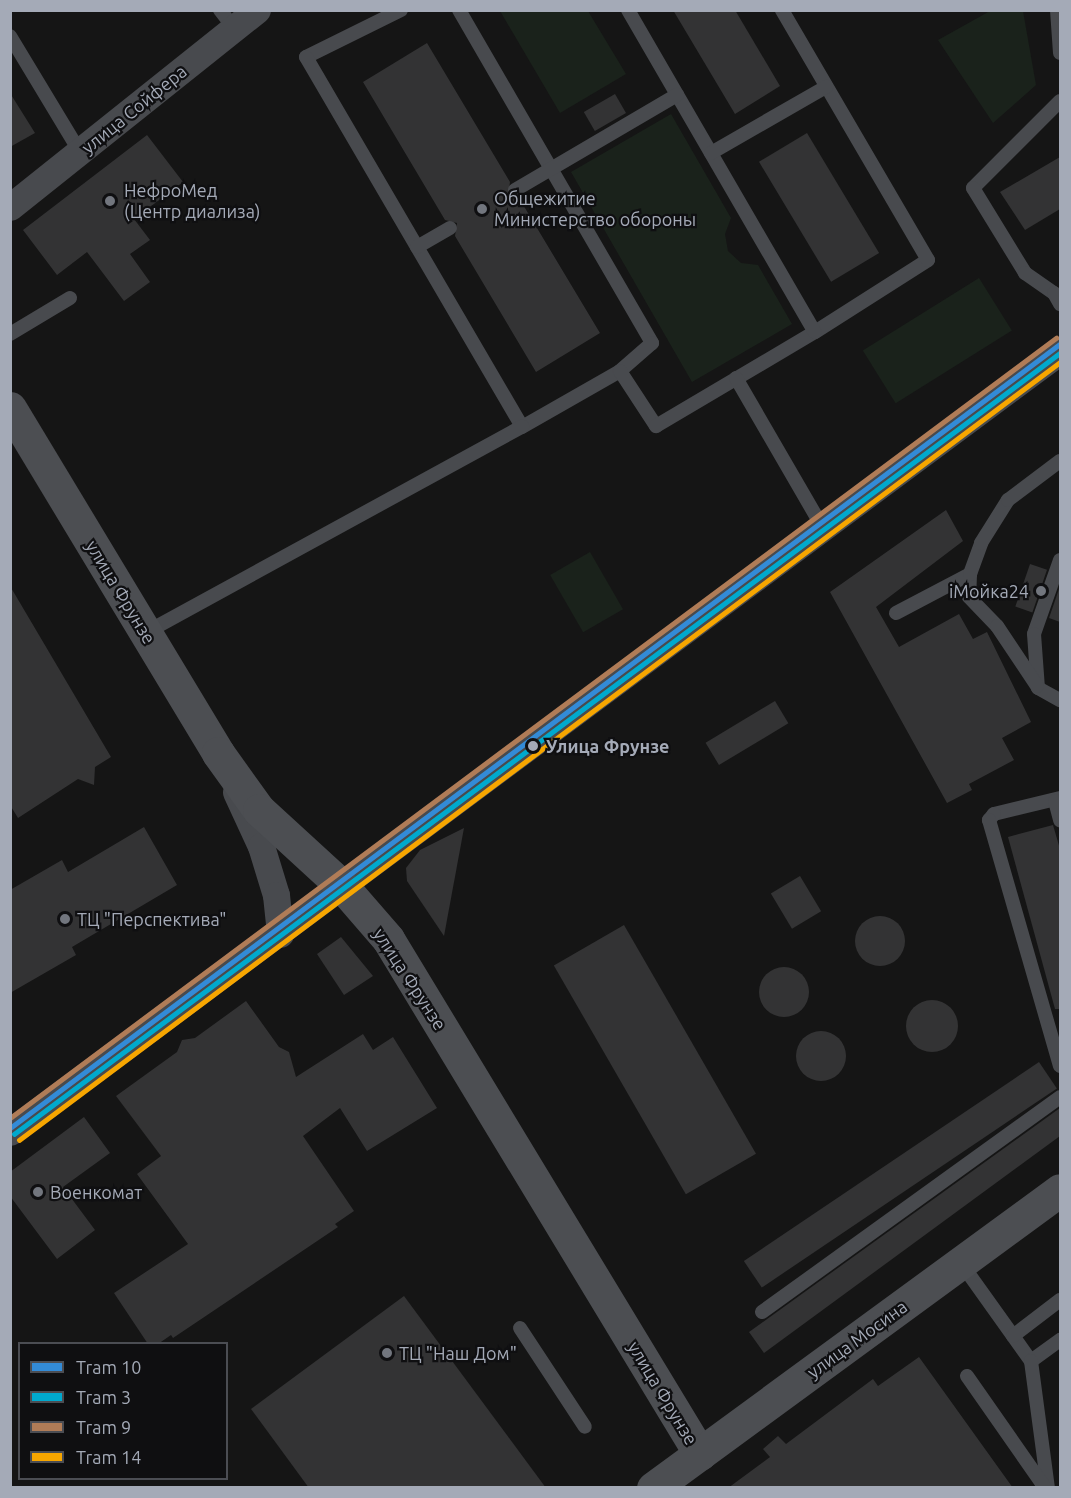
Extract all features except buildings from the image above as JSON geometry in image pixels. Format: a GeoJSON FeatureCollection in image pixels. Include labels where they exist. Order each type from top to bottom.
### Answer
{"type":"FeatureCollection","features":[{"type":"Feature","properties":{"kind":"street","name":"улица Сойфера"},"geometry":{"type":"LineString","coordinates":[[10,207],[80,152],[227,19],[257,10]]}},
{"type":"Feature","properties":{"kind":"street"},"geometry":{"type":"LineString","coordinates":[[10,1132],[280,934],[1060,351]]}},
{"type":"Feature","properties":{"kind":"street","name":"улица Фрунзе"},"geometry":{"type":"LineString","coordinates":[[10,408],[218,753],[259,810],[343,887],[388,939],[700,1454]]}},
{"type":"Feature","properties":{"kind":"street"},"geometry":{"type":"LineString","coordinates":[[218,753],[261,846],[276,895],[280,934]]}},
{"type":"Feature","properties":{"kind":"street","name":"улица Мосина"},"geometry":{"type":"LineString","coordinates":[[653,1488],[1060,1190]]}},
{"type":"Feature","properties":{"kind":"lane"},"geometry":{"type":"LineString","coordinates":[[401,10],[306,57],[522,427]]}},
{"type":"Feature","properties":{"kind":"lane"},"geometry":{"type":"LineString","coordinates":[[146,633],[620,371],[652,343],[459,10]]}},
{"type":"Feature","properties":{"kind":"lane"},"geometry":{"type":"LineString","coordinates":[[628,10],[815,332]]}},
{"type":"Feature","properties":{"kind":"lane"},"geometry":{"type":"LineString","coordinates":[[620,371],[656,426],[815,332],[928,260],[782,10]]}},
{"type":"Feature","properties":{"kind":"lane"},"geometry":{"type":"LineString","coordinates":[[1057,10],[1060,53]]}},
{"type":"Feature","properties":{"kind":"lane"},"geometry":{"type":"LineString","coordinates":[[10,36],[80,152]]}},
{"type":"Feature","properties":{"kind":"lane"},"geometry":{"type":"LineString","coordinates":[[711,153],[826,87]]}},
{"type":"Feature","properties":{"kind":"lane"},"geometry":{"type":"LineString","coordinates":[[515,190],[677,95]]}},
{"type":"Feature","properties":{"kind":"lane"},"geometry":{"type":"LineString","coordinates":[[1060,101],[973,188],[1025,273],[1054,293],[1060,304]]}},
{"type":"Feature","properties":{"kind":"lane"},"geometry":{"type":"LineString","coordinates":[[417,247],[450,228]]}},
{"type":"Feature","properties":{"kind":"lane"},"geometry":{"type":"LineString","coordinates":[[10,334],[70,298]]}},
{"type":"Feature","properties":{"kind":"lane"},"geometry":{"type":"LineString","coordinates":[[736,378],[823,528]]}},
{"type":"Feature","properties":{"kind":"lane"},"geometry":{"type":"LineString","coordinates":[[1060,461],[1008,500],[981,543],[970,574],[969,597],[997,626],[1038,688],[1060,700]]}},
{"type":"Feature","properties":{"kind":"lane"},"geometry":{"type":"LineString","coordinates":[[1038,688],[1034,634],[1060,560]]}},
{"type":"Feature","properties":{"kind":"lane"},"geometry":{"type":"LineString","coordinates":[[896,613],[970,574]]}},
{"type":"Feature","properties":{"kind":"lane"},"geometry":{"type":"LineString","coordinates":[[1060,820],[1058,800],[994,814],[989,820],[1060,1066]]}},
{"type":"Feature","properties":{"kind":"lane"},"geometry":{"type":"LineString","coordinates":[[762,1312],[1060,1097]]}},
{"type":"Feature","properties":{"kind":"lane"},"geometry":{"type":"LineString","coordinates":[[961,1263],[1031,1361],[1046,1488]]}},
{"type":"Feature","properties":{"kind":"lane"},"geometry":{"type":"LineString","coordinates":[[1013,1336],[1060,1300]]}},
{"type":"Feature","properties":{"kind":"lane"},"geometry":{"type":"LineString","coordinates":[[520,1328],[585,1427]]}},
{"type":"Feature","properties":{"kind":"lane"},"geometry":{"type":"LineString","coordinates":[[1031,1361],[1060,1340]]}},
{"type":"Feature","properties":{"kind":"lane"},"geometry":{"type":"LineString","coordinates":[[967,1376],[1046,1488]]}},
{"type":"Feature","properties":{"kind":"shaded area"},"geometry":{"type":"Polygon","coordinates":[[[500,11],[588,11],[626,74],[560,113],[500,11]]]}},
{"type":"Feature","properties":{"kind":"shaded area"},"geometry":{"type":"Polygon","coordinates":[[[990,11],[1023,11],[1036,85],[993,123],[938,40],[990,11]]]}},
{"type":"Feature","properties":{"kind":"shaded area"},"geometry":{"type":"Polygon","coordinates":[[[671,114],[731,218],[725,234],[728,251],[741,263],[758,265],[792,324],[692,382],[571,172],[671,114]]]}},
{"type":"Feature","properties":{"kind":"shaded area"},"geometry":{"type":"Polygon","coordinates":[[[979,278],[1012,331],[896,403],[863,351],[979,278]]]}},
{"type":"Feature","properties":{"kind":"shaded area"},"geometry":{"type":"Polygon","coordinates":[[[590,552],[623,609],[583,632],[550,575],[590,552]]]}},
{"type":"Feature","properties":{"kind":"tram line","name":"9"},"geometry":{"type":"LineString","coordinates":[[10,1118],[1056,338]]}},
{"type":"Feature","properties":{"kind":"tram line","name":"10"},"geometry":{"type":"LineString","coordinates":[[10,1128],[1060,344]]}},
{"type":"Feature","properties":{"kind":"tram line","name":"3"},"geometry":{"type":"LineString","coordinates":[[14,1134],[1060,353]]}},
{"type":"Feature","properties":{"kind":"tram line","name":"14"},"geometry":{"type":"LineString","coordinates":[[19,1140],[1060,362]]}},
{"type":"Feature","properties":{"kind":"place","name":"НефроМед (Центр диализа)"},"geometry":{"type":"Point","coordinates":[110,201]}},
{"type":"Feature","properties":{"kind":"place","name":"Общежитие Министерство обороны"},"geometry":{"type":"Point","coordinates":[482,209]}},
{"type":"Feature","properties":{"kind":"place","name":"iМойка24"},"geometry":{"type":"Point","coordinates":[1041,591]}},
{"type":"Feature","properties":{"kind":"place","name":"Улица Фрунзе"},"geometry":{"type":"Point","coordinates":[533,746]}},
{"type":"Feature","properties":{"kind":"place","name":"ТЦ \"Перспектива\""},"geometry":{"type":"Point","coordinates":[65,919]}},
{"type":"Feature","properties":{"kind":"place","name":"Военкомат"},"geometry":{"type":"Point","coordinates":[38,1192]}},
{"type":"Feature","properties":{"kind":"place","name":"ТЦ \"Наш Дом\""},"geometry":{"type":"Point","coordinates":[387,1353]}}]}
